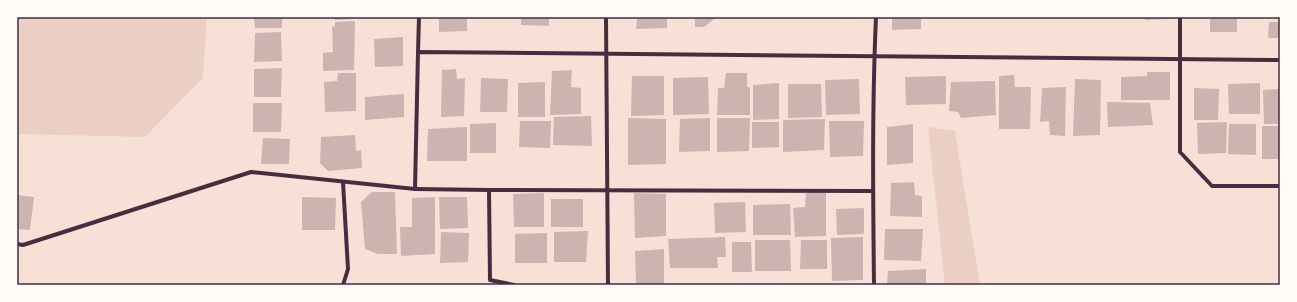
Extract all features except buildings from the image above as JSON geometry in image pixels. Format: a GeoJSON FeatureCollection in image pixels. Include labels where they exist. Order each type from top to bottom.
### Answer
{"type":"FeatureCollection","features":[{"type":"Feature","properties":{"kind":"street"},"geometry":{"type":"LineString","coordinates":[[415,189],[419,17]]}},
{"type":"Feature","properties":{"kind":"street"},"geometry":{"type":"LineString","coordinates":[[606,17],[608,285]]}},
{"type":"Feature","properties":{"kind":"street"},"geometry":{"type":"LineString","coordinates":[[874,285],[874,56],[876,17]]}},
{"type":"Feature","properties":{"kind":"street"},"geometry":{"type":"LineString","coordinates":[[1180,17],[1180,152],[1212,186],[1280,186]]}},
{"type":"Feature","properties":{"kind":"street"},"geometry":{"type":"LineString","coordinates":[[418,52],[1280,60]]}},
{"type":"Feature","properties":{"kind":"street"},"geometry":{"type":"LineString","coordinates":[[17,244],[23,245],[251,172],[415,189],[873,191]]}},
{"type":"Feature","properties":{"kind":"street"},"geometry":{"type":"LineString","coordinates":[[343,182],[348,269],[344,285]]}},
{"type":"Feature","properties":{"kind":"street"},"geometry":{"type":"LineString","coordinates":[[489,190],[490,280],[514,285]]}},
{"type":"Feature","properties":{"kind":"shaded area"},"geometry":{"type":"Polygon","coordinates":[[[17,17],[207,17],[203,78],[145,137],[17,134],[17,17]]]}},
{"type":"Feature","properties":{"kind":"shaded area"},"geometry":{"type":"Polygon","coordinates":[[[928,127],[955,131],[980,285],[945,285],[928,127]]]}}]}
